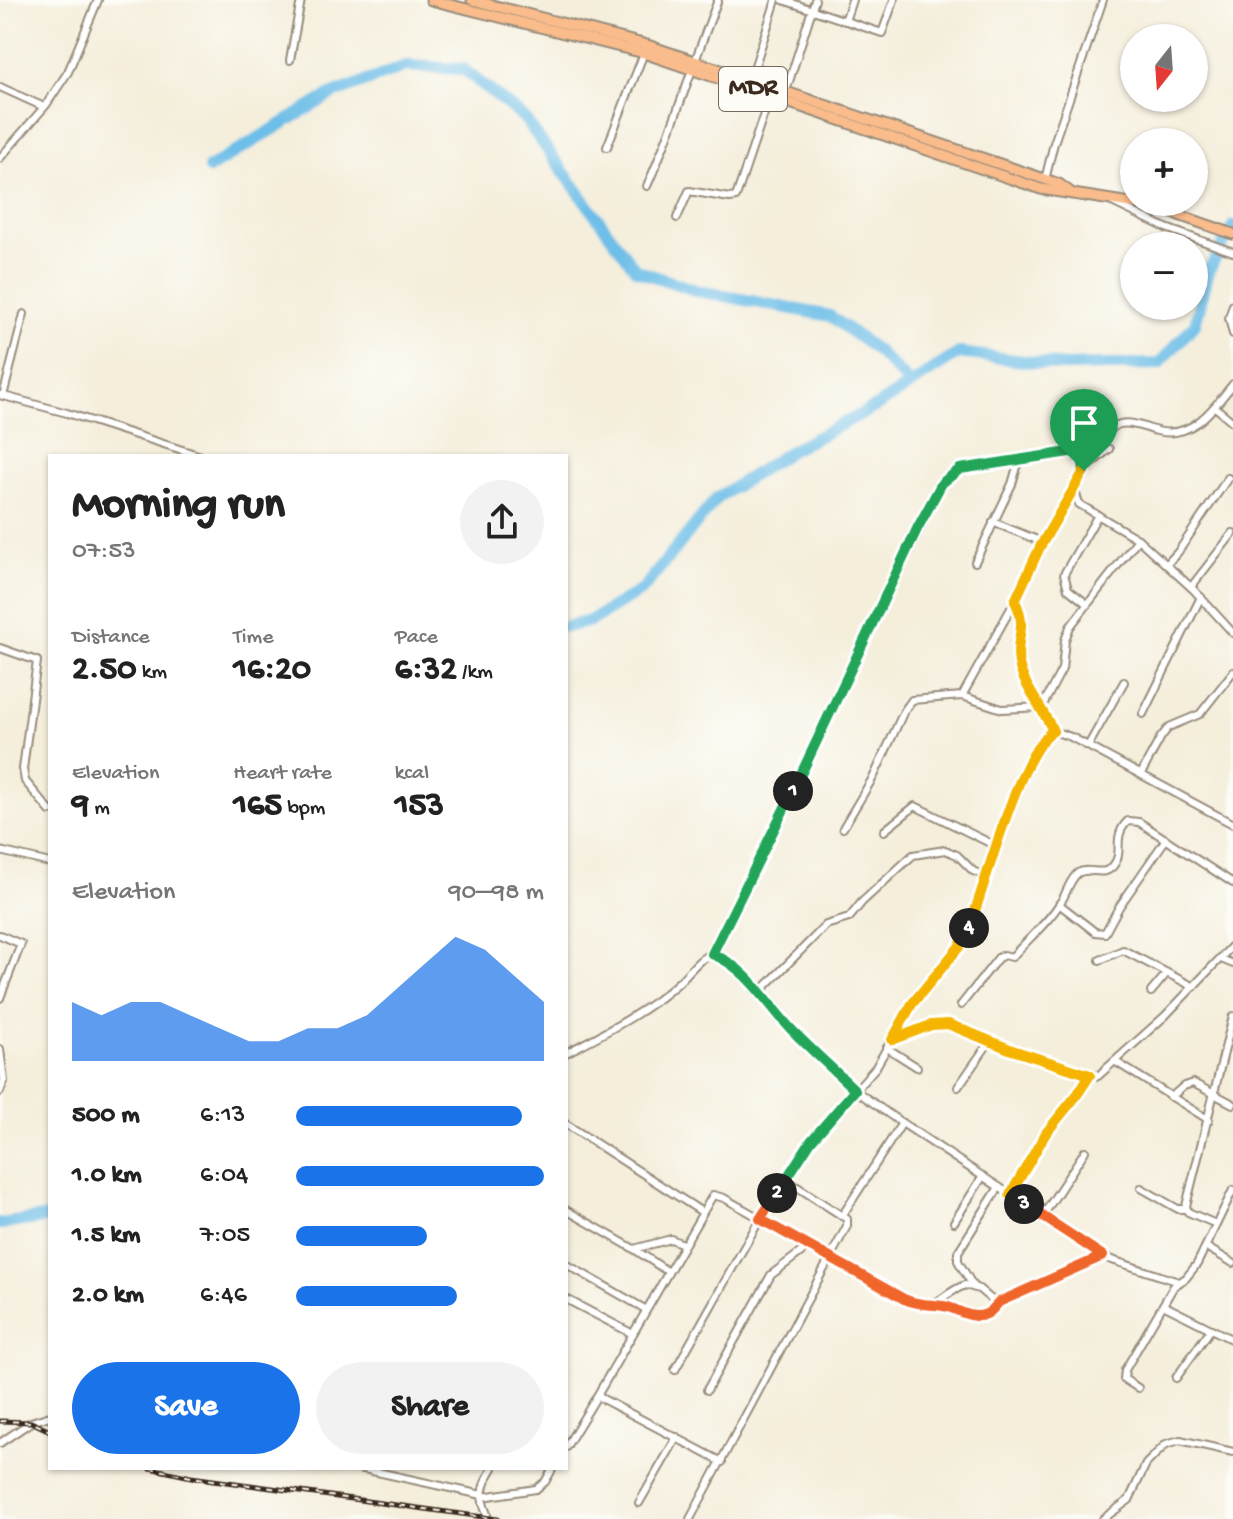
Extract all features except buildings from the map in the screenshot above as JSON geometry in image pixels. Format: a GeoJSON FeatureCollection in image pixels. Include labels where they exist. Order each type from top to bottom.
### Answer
{"type":"FeatureCollection","features":[{"type":"Feature","properties":{"kind":"main road","name":"MDR"},"geometry":{"type":"LineString","coordinates":[[431,0],[751,78],[1059,184],[1070,192]]}},
{"type":"Feature","properties":{"kind":"main road","name":"MDR"},"geometry":{"type":"LineString","coordinates":[[472,0],[497,3],[587,28],[1041,189],[1172,212],[1233,234]]}},
{"type":"Feature","properties":{"kind":"street"},"geometry":{"type":"LineString","coordinates":[[0,158],[45,106],[74,62],[98,0]]}},
{"type":"Feature","properties":{"kind":"street"},"geometry":{"type":"LineString","coordinates":[[290,60],[301,0]]}},
{"type":"Feature","properties":{"kind":"street"},"geometry":{"type":"LineString","coordinates":[[647,186],[668,142],[692,64],[718,0]]}},
{"type":"Feature","properties":{"kind":"street"},"geometry":{"type":"LineString","coordinates":[[751,78],[776,0]]}},
{"type":"Feature","properties":{"kind":"street"},"geometry":{"type":"LineString","coordinates":[[783,0],[882,33],[894,0]]}},
{"type":"Feature","properties":{"kind":"street"},"geometry":{"type":"LineString","coordinates":[[786,91],[815,0]]}},
{"type":"Feature","properties":{"kind":"street"},"geometry":{"type":"LineString","coordinates":[[845,21],[852,0]]}},
{"type":"Feature","properties":{"kind":"street"},"geometry":{"type":"LineString","coordinates":[[1045,180],[1054,143],[1103,0]]}},
{"type":"Feature","properties":{"kind":"street"},"geometry":{"type":"LineString","coordinates":[[607,147],[644,53]]}},
{"type":"Feature","properties":{"kind":"street"},"geometry":{"type":"LineString","coordinates":[[0,87],[45,106]]}},
{"type":"Feature","properties":{"kind":"street"},"geometry":{"type":"LineString","coordinates":[[677,218],[689,191],[736,197],[771,95]]}},
{"type":"Feature","properties":{"kind":"street"},"geometry":{"type":"LineString","coordinates":[[1105,198],[1166,228],[1233,252]]}},
{"type":"Feature","properties":{"kind":"street"},"geometry":{"type":"LineString","coordinates":[[1233,305],[1229,318],[1233,334]]}},
{"type":"Feature","properties":{"kind":"street"},"geometry":{"type":"LineString","coordinates":[[24,314],[2,396],[67,413],[195,454]]}},
{"type":"Feature","properties":{"kind":"street"},"geometry":{"type":"LineString","coordinates":[[568,1052],[657,999],[676,985],[701,959],[712,954],[942,483],[960,469],[1082,450],[1095,444],[1115,425],[1124,422],[1175,433],[1194,426],[1215,407],[1233,384]]}},
{"type":"Feature","properties":{"kind":"street"},"geometry":{"type":"LineString","coordinates":[[1215,407],[1233,422]]}},
{"type":"Feature","properties":{"kind":"street"},"geometry":{"type":"LineString","coordinates":[[962,696],[1015,601],[1042,542],[1084,471],[1109,449]]}},
{"type":"Feature","properties":{"kind":"street"},"geometry":{"type":"LineString","coordinates":[[1082,450],[1084,471]]}},
{"type":"Feature","properties":{"kind":"street"},"geometry":{"type":"LineString","coordinates":[[975,562],[1016,474],[1019,460]]}},
{"type":"Feature","properties":{"kind":"street"},"geometry":{"type":"LineString","coordinates":[[1167,564],[1228,478]]}},
{"type":"Feature","properties":{"kind":"street"},"geometry":{"type":"LineString","coordinates":[[1074,488],[1079,504],[1138,539],[1191,587],[1233,633]]}},
{"type":"Feature","properties":{"kind":"street"},"geometry":{"type":"LineString","coordinates":[[1087,604],[1068,589],[1064,574],[1098,515]]}},
{"type":"Feature","properties":{"kind":"street"},"geometry":{"type":"LineString","coordinates":[[993,522],[1042,542]]}},
{"type":"Feature","properties":{"kind":"street"},"geometry":{"type":"LineString","coordinates":[[1191,587],[1233,533]]}},
{"type":"Feature","properties":{"kind":"street"},"geometry":{"type":"LineString","coordinates":[[1042,707],[1062,669],[1065,640],[1070,627],[1138,539]]}},
{"type":"Feature","properties":{"kind":"street"},"geometry":{"type":"LineString","coordinates":[[1143,714],[1201,597]]}},
{"type":"Feature","properties":{"kind":"street"},"geometry":{"type":"LineString","coordinates":[[1015,601],[1023,621],[1018,661],[1023,678],[1053,731],[1088,746],[1233,824]]}},
{"type":"Feature","properties":{"kind":"street"},"geometry":{"type":"LineString","coordinates":[[0,648],[37,661],[23,769],[25,781],[48,809]]}},
{"type":"Feature","properties":{"kind":"street"},"geometry":{"type":"LineString","coordinates":[[1141,774],[1169,727],[1200,714],[1233,672]]}},
{"type":"Feature","properties":{"kind":"street"},"geometry":{"type":"LineString","coordinates":[[1088,746],[1124,682]]}},
{"type":"Feature","properties":{"kind":"street"},"geometry":{"type":"LineString","coordinates":[[843,828],[866,791],[908,704],[919,698],[962,696],[1002,709],[1042,707]]}},
{"type":"Feature","properties":{"kind":"street"},"geometry":{"type":"LineString","coordinates":[[675,1370],[785,1179],[811,1141],[876,1067],[912,1004],[959,947],[969,929],[1014,797],[1040,741],[1053,731]]}},
{"type":"Feature","properties":{"kind":"street"},"geometry":{"type":"LineString","coordinates":[[884,831],[915,806],[996,846]]}},
{"type":"Feature","properties":{"kind":"street"},"geometry":{"type":"LineString","coordinates":[[961,1005],[998,958],[1012,957],[1059,904],[1080,872],[1099,873],[1113,866],[1119,856],[1118,837],[1128,821],[1139,822],[1233,883]]}},
{"type":"Feature","properties":{"kind":"street"},"geometry":{"type":"LineString","coordinates":[[1059,904],[1095,932],[1105,933],[1119,907],[1166,839]]}},
{"type":"Feature","properties":{"kind":"street"},"geometry":{"type":"LineString","coordinates":[[759,993],[826,925],[849,918],[913,855],[945,850],[957,855],[973,871],[987,877]]}},
{"type":"Feature","properties":{"kind":"street"},"geometry":{"type":"LineString","coordinates":[[0,851],[48,863]]}},
{"type":"Feature","properties":{"kind":"street"},"geometry":{"type":"LineString","coordinates":[[0,935],[21,944],[0,998]]}},
{"type":"Feature","properties":{"kind":"street"},"geometry":{"type":"LineString","coordinates":[[892,1040],[940,1023],[959,1026],[990,1041],[1090,1075],[1102,1074],[1194,987],[1233,945]]}},
{"type":"Feature","properties":{"kind":"street"},"geometry":{"type":"LineString","coordinates":[[1100,960],[1123,950],[1194,987]]}},
{"type":"Feature","properties":{"kind":"street"},"geometry":{"type":"LineString","coordinates":[[712,954],[729,962],[793,1031],[855,1090],[1103,1256],[1179,1282]]}},
{"type":"Feature","properties":{"kind":"street"},"geometry":{"type":"LineString","coordinates":[[1221,959],[1233,964]]}},
{"type":"Feature","properties":{"kind":"street"},"geometry":{"type":"LineString","coordinates":[[1151,992],[1167,973]]}},
{"type":"Feature","properties":{"kind":"street"},"geometry":{"type":"LineString","coordinates":[[1186,1209],[1233,1016]]}},
{"type":"Feature","properties":{"kind":"street"},"geometry":{"type":"LineString","coordinates":[[958,1087],[990,1041]]}},
{"type":"Feature","properties":{"kind":"street"},"geometry":{"type":"LineString","coordinates":[[887,1048],[917,1067]]}},
{"type":"Feature","properties":{"kind":"street"},"geometry":{"type":"LineString","coordinates":[[0,1049],[4,1081],[0,1092]]}},
{"type":"Feature","properties":{"kind":"street"},"geometry":{"type":"LineString","coordinates":[[1116,1062],[1209,1120]]}},
{"type":"Feature","properties":{"kind":"street"},"geometry":{"type":"LineString","coordinates":[[1010,1195],[1046,1133],[1090,1075]]}},
{"type":"Feature","properties":{"kind":"street"},"geometry":{"type":"LineString","coordinates":[[1171,1097],[1190,1083],[1201,1085],[1233,1104]]}},
{"type":"Feature","properties":{"kind":"street"},"geometry":{"type":"LineString","coordinates":[[842,1216],[902,1123]]}},
{"type":"Feature","properties":{"kind":"street"},"geometry":{"type":"LineString","coordinates":[[568,1128],[702,1212]]}},
{"type":"Feature","properties":{"kind":"street"},"geometry":{"type":"LineString","coordinates":[[1042,1217],[1085,1151]]}},
{"type":"Feature","properties":{"kind":"street"},"geometry":{"type":"LineString","coordinates":[[954,1222],[983,1176]]}},
{"type":"Feature","properties":{"kind":"street"},"geometry":{"type":"LineString","coordinates":[[690,1519],[847,1226],[847,1219],[785,1179]]}},
{"type":"Feature","properties":{"kind":"street"},"geometry":{"type":"LineString","coordinates":[[999,1187],[958,1252],[958,1261],[973,1286],[999,1302]]}},
{"type":"Feature","properties":{"kind":"street"},"geometry":{"type":"LineString","coordinates":[[1141,1188],[1178,1209],[1186,1209],[1216,1224]]}},
{"type":"Feature","properties":{"kind":"street"},"geometry":{"type":"LineString","coordinates":[[1138,1388],[1124,1379],[1125,1370],[1163,1305],[1179,1282],[1190,1275],[1233,1190]]}},
{"type":"Feature","properties":{"kind":"street"},"geometry":{"type":"LineString","coordinates":[[568,1444],[709,1199],[716,1195],[904,1299],[924,1307],[944,1306],[972,1316],[991,1312],[999,1302],[1103,1256]]}},
{"type":"Feature","properties":{"kind":"street"},"geometry":{"type":"LineString","coordinates":[[568,1211],[667,1271]]}},
{"type":"Feature","properties":{"kind":"street"},"geometry":{"type":"LineString","coordinates":[[634,1249],[671,1239],[683,1244]]}},
{"type":"Feature","properties":{"kind":"street"},"geometry":{"type":"LineString","coordinates":[[707,1390],[771,1275],[809,1246]]}},
{"type":"Feature","properties":{"kind":"street"},"geometry":{"type":"LineString","coordinates":[[1206,1247],[1233,1263]]}},
{"type":"Feature","properties":{"kind":"street"},"geometry":{"type":"LineString","coordinates":[[568,1265],[645,1309]]}},
{"type":"Feature","properties":{"kind":"street"},"geometry":{"type":"LineString","coordinates":[[931,1306],[960,1287],[973,1286]]}},
{"type":"Feature","properties":{"kind":"street"},"geometry":{"type":"LineString","coordinates":[[568,1300],[631,1333]]}},
{"type":"Feature","properties":{"kind":"street"},"geometry":{"type":"LineString","coordinates":[[1163,1305],[1233,1340]]}},
{"type":"Feature","properties":{"kind":"street"},"geometry":{"type":"LineString","coordinates":[[1176,1378],[1211,1329]]}},
{"type":"Feature","properties":{"kind":"street"},"geometry":{"type":"LineString","coordinates":[[597,1396],[722,1462]]}},
{"type":"Feature","properties":{"kind":"street"},"geometry":{"type":"LineString","coordinates":[[0,1443],[31,1422],[48,1417]]}},
{"type":"Feature","properties":{"kind":"street"},"geometry":{"type":"LineString","coordinates":[[639,1503],[677,1437]]}},
{"type":"Feature","properties":{"kind":"street"},"geometry":{"type":"LineString","coordinates":[[1103,1519],[1129,1500],[1146,1464],[1166,1444],[1180,1440],[1233,1452]]}},
{"type":"Feature","properties":{"kind":"street"},"geometry":{"type":"LineString","coordinates":[[368,1470],[482,1496],[536,1489],[545,1482],[552,1470]]}},
{"type":"Feature","properties":{"kind":"street"},"geometry":{"type":"LineString","coordinates":[[487,1514],[482,1496],[483,1484],[492,1470]]}},
{"type":"Feature","properties":{"kind":"waterway"},"geometry":{"type":"LineString","coordinates":[[209,168],[330,95],[406,66],[463,69],[524,118],[636,270],[698,291],[830,316],[876,350],[910,384]]}},
{"type":"Feature","properties":{"kind":"waterway"},"geometry":{"type":"LineString","coordinates":[[568,626],[590,621],[642,590],[717,498],[792,450],[877,406],[959,353],[1064,366],[1159,364],[1195,324],[1209,270],[1233,226]]}},
{"type":"Feature","properties":{"kind":"waterway"},"geometry":{"type":"LineString","coordinates":[[0,1224],[48,1217]]}},
{"type":"Feature","properties":{"kind":"railway"},"geometry":{"type":"LineString","coordinates":[[0,1421],[31,1422],[48,1430]]}},
{"type":"Feature","properties":{"kind":"railway"},"geometry":{"type":"LineString","coordinates":[[159,1470],[498,1519]]}},
{"type":"Feature","properties":{"kind":"route"},"geometry":{"type":"LineString","coordinates":[[1082,450],[1084,471],[1040,547],[1015,601],[1023,621],[1018,661],[1023,678],[1053,731],[1040,741],[1014,797],[969,929],[959,947],[912,1004],[892,1040],[931,1025],[948,1024],[959,1026],[999,1046],[1090,1075],[1030,1157],[1010,1195],[1103,1256],[999,1302],[991,1312],[972,1316],[944,1306],[924,1307],[904,1299],[760,1219],[811,1141],[855,1090],[793,1031],[744,975],[729,962],[712,954],[942,483],[960,469],[1082,450]]}}]}
